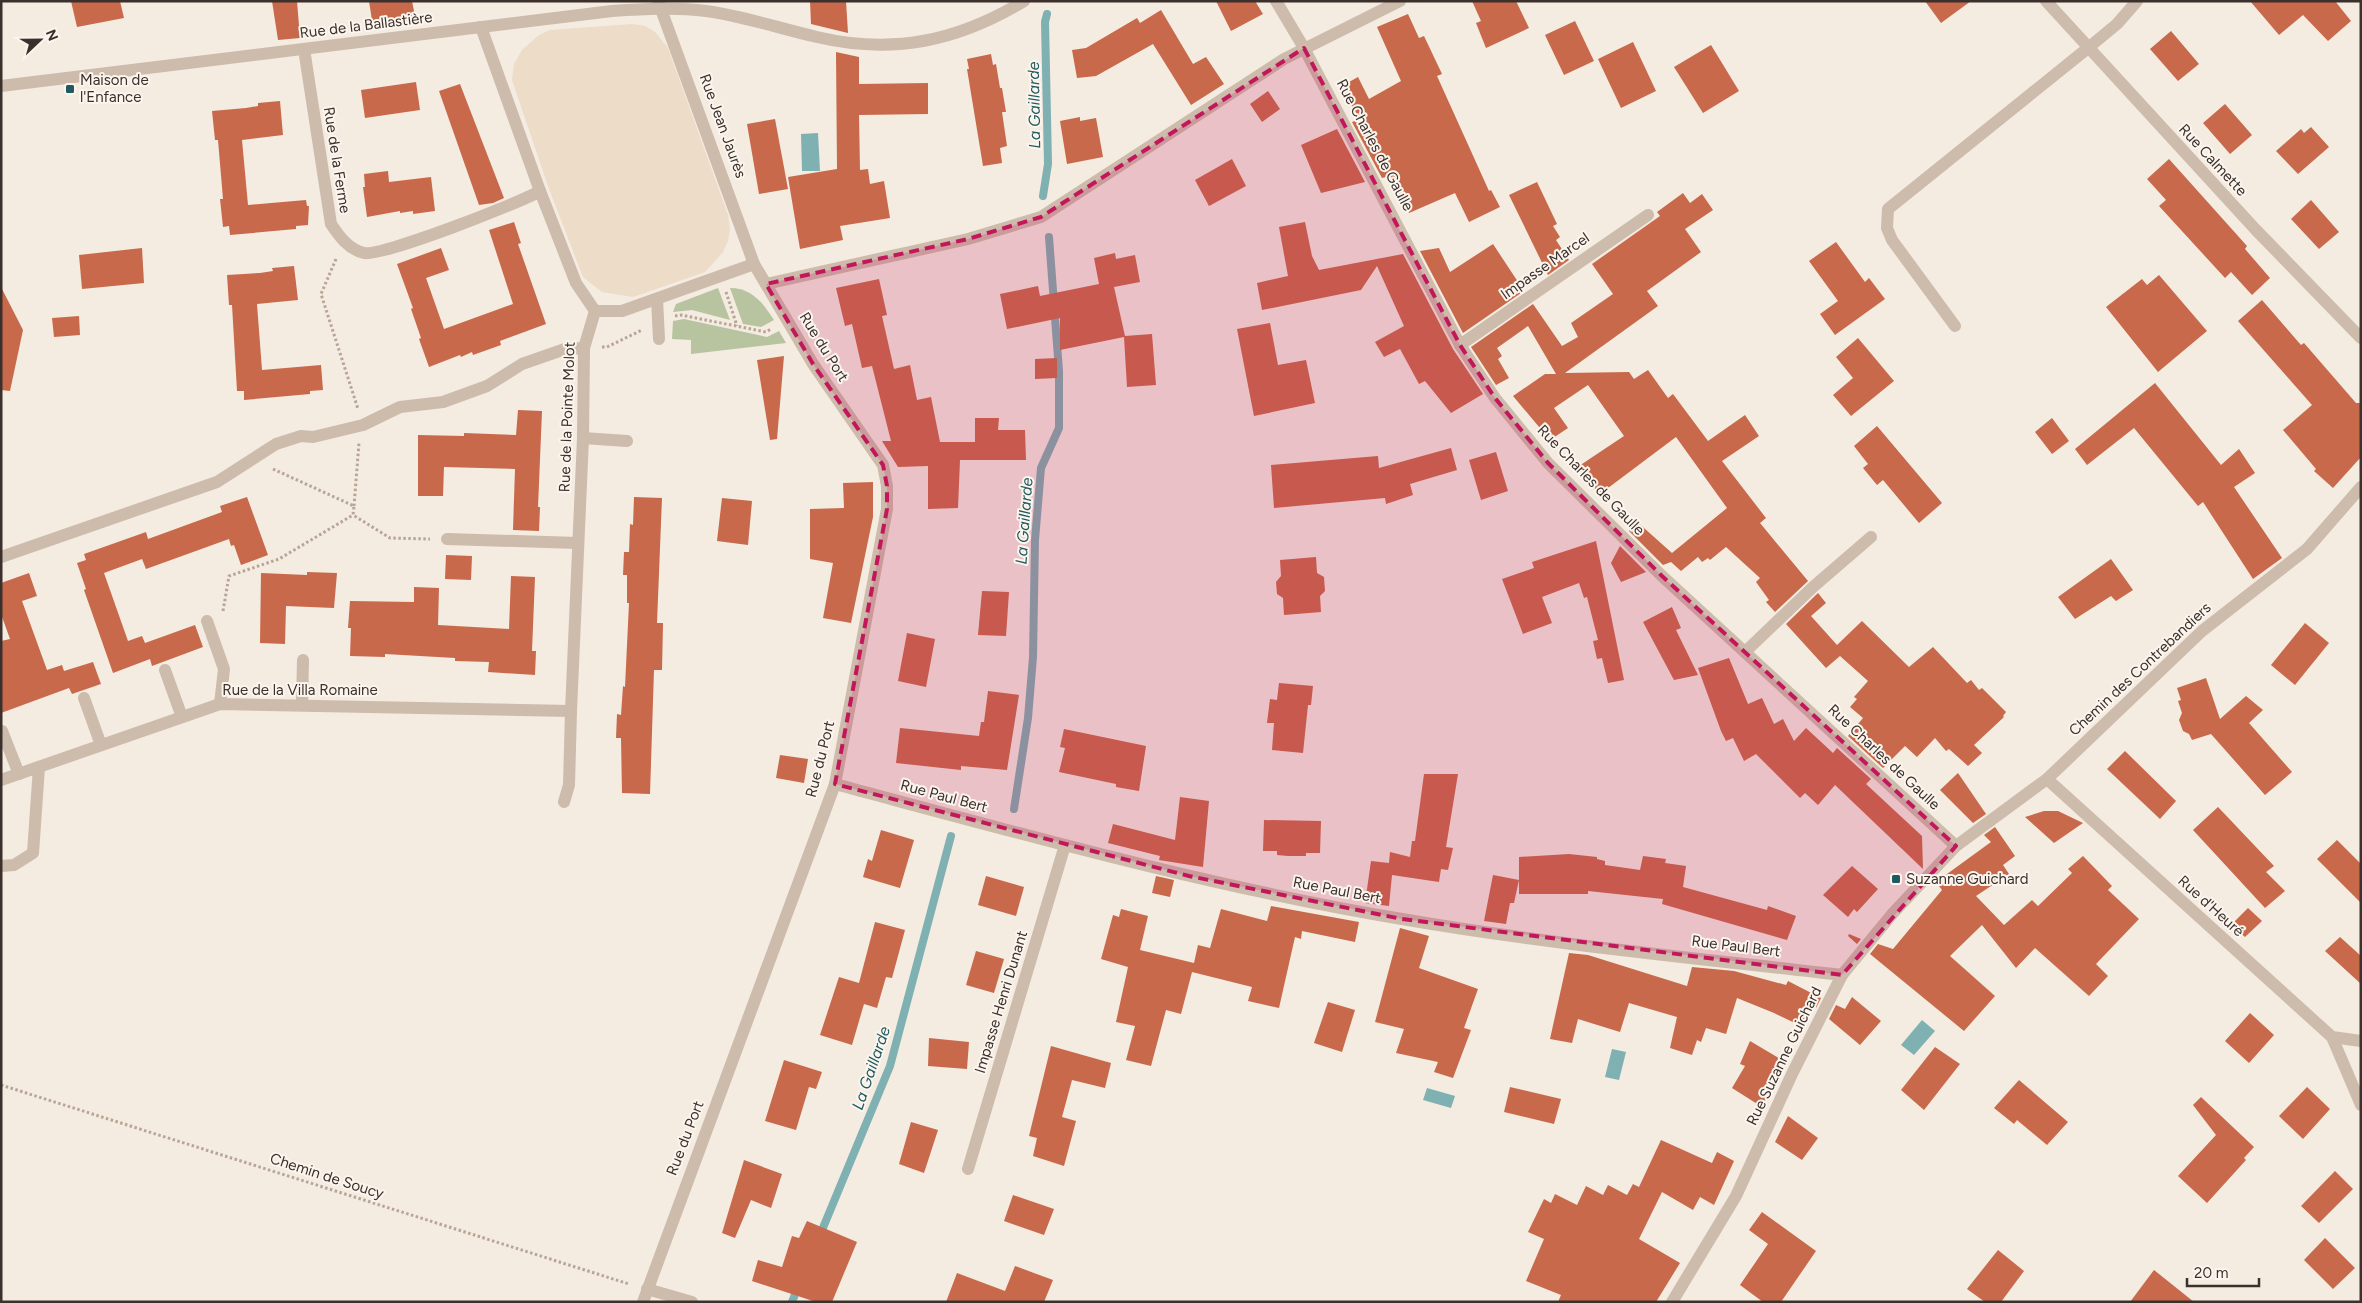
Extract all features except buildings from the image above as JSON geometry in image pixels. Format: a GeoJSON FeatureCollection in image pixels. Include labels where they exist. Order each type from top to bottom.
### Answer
{"type":"FeatureCollection","features":[{"type":"Feature","properties":{"kind":"street","name":"Rue de la Ballastière"},"geometry":{"type":"LineString","coordinates":[[1,86],[659,5],[707,12],[819,38],[853,43],[905,46],[929,42],[968,30],[990,21],[1024,1]]}},
{"type":"Feature","properties":{"kind":"street","name":"Rue Charles de Gaulle"},"geometry":{"type":"LineString","coordinates":[[1276,1],[1304,48],[1460,345],[1495,398],[1548,463],[1662,576],[1956,846]]}},
{"type":"Feature","properties":{"kind":"street"},"geometry":{"type":"LineString","coordinates":[[766,284],[968,239],[1040,217],[1099,181],[1209,106],[1304,48],[1400,1]]}},
{"type":"Feature","properties":{"kind":"street","name":"Rue Calmette"},"geometry":{"type":"LineString","coordinates":[[2046,1],[2256,230],[2361,338]]}},
{"type":"Feature","properties":{"kind":"street"},"geometry":{"type":"LineString","coordinates":[[1955,326],[1892,240],[1887,228],[1888,210],[2117,24],[2137,1]]}},
{"type":"Feature","properties":{"kind":"street","name":"Rue Jean Jaurès"},"geometry":{"type":"LineString","coordinates":[[659,5],[682,63],[754,264]]}},
{"type":"Feature","properties":{"kind":"street"},"geometry":{"type":"LineString","coordinates":[[481,27],[540,191],[576,283],[595,312],[622,311],[754,264]]}},
{"type":"Feature","properties":{"kind":"street","name":"Rue de la Ferme"},"geometry":{"type":"LineString","coordinates":[[304,49],[331,224],[343,242]]}},
{"type":"Feature","properties":{"kind":"street"},"geometry":{"type":"LineString","coordinates":[[343,242],[365,253],[397,248],[540,191]]}},
{"type":"Feature","properties":{"kind":"street","name":"Impasse Marcel"},"geometry":{"type":"LineString","coordinates":[[1460,345],[1648,215]]}},
{"type":"Feature","properties":{"kind":"street","name":"Rue du Port"},"geometry":{"type":"LineString","coordinates":[[642,1302],[834,784],[887,509],[887,486],[883,465],[813,364],[754,264]]}},
{"type":"Feature","properties":{"kind":"street"},"geometry":{"type":"LineString","coordinates":[[657,300],[659,339]]}},
{"type":"Feature","properties":{"kind":"street","name":"Rue de la Pointe Molot"},"geometry":{"type":"LineString","coordinates":[[564,802],[569,785],[583,438],[584,348],[595,312]]}},
{"type":"Feature","properties":{"kind":"street"},"geometry":{"type":"LineString","coordinates":[[1,557],[217,482],[276,444],[301,436],[313,437],[363,425],[400,407],[443,402],[487,386],[522,364],[565,349],[584,348]]}},
{"type":"Feature","properties":{"kind":"street"},"geometry":{"type":"LineString","coordinates":[[583,438],[627,440]]}},
{"type":"Feature","properties":{"kind":"street","name":"Chemin des Contrebandiers"},"geometry":{"type":"LineString","coordinates":[[1956,846],[2046,779],[2202,631],[2307,549],[2361,487]]}},
{"type":"Feature","properties":{"kind":"street"},"geometry":{"type":"LineString","coordinates":[[1745,652],[1813,587],[1871,537]]}},
{"type":"Feature","properties":{"kind":"street"},"geometry":{"type":"LineString","coordinates":[[447,540],[578,543]]}},
{"type":"Feature","properties":{"kind":"street"},"geometry":{"type":"LineString","coordinates":[[207,621],[224,669],[220,704]]}},
{"type":"Feature","properties":{"kind":"street"},"geometry":{"type":"LineString","coordinates":[[302,705],[303,660]]}},
{"type":"Feature","properties":{"kind":"street"},"geometry":{"type":"LineString","coordinates":[[165,670],[182,717]]}},
{"type":"Feature","properties":{"kind":"street"},"geometry":{"type":"LineString","coordinates":[[84,698],[102,745]]}},
{"type":"Feature","properties":{"kind":"street","name":"Rue de la Villa Romaine"},"geometry":{"type":"LineString","coordinates":[[1,780],[220,704],[571,711]]}},
{"type":"Feature","properties":{"kind":"street"},"geometry":{"type":"LineString","coordinates":[[2,731],[19,774]]}},
{"type":"Feature","properties":{"kind":"street"},"geometry":{"type":"LineString","coordinates":[[1,866],[14,865],[33,852],[39,767]]}},
{"type":"Feature","properties":{"kind":"street","name":"Rue d'Heuré"},"geometry":{"type":"LineString","coordinates":[[2046,779],[2332,1037]]}},
{"type":"Feature","properties":{"kind":"street","name":"Rue Paul Bert"},"geometry":{"type":"LineString","coordinates":[[834,784],[1189,876],[1402,919],[1560,942],[1842,975]]}},
{"type":"Feature","properties":{"kind":"street","name":"Impasse Henri Dunant"},"geometry":{"type":"LineString","coordinates":[[968,1169],[1065,845]]}},
{"type":"Feature","properties":{"kind":"street","name":"Rue Suzanne Guichard"},"geometry":{"type":"LineString","coordinates":[[1672,1302],[1736,1196],[1792,1074],[1842,975],[1893,913],[1956,846]]}},
{"type":"Feature","properties":{"kind":"street"},"geometry":{"type":"LineString","coordinates":[[2332,1037],[2361,1041]]}},
{"type":"Feature","properties":{"kind":"street"},"geometry":{"type":"LineString","coordinates":[[2332,1037],[2361,1105]]}},
{"type":"Feature","properties":{"kind":"street"},"geometry":{"type":"LineString","coordinates":[[647,1289],[692,1302]]}},
{"type":"Feature","properties":{"kind":"path"},"geometry":{"type":"LineString","coordinates":[[343,242],[321,294],[363,425],[360,435],[353,515]]}},
{"type":"Feature","properties":{"kind":"path"},"geometry":{"type":"LineString","coordinates":[[725,289],[737,326]]}},
{"type":"Feature","properties":{"kind":"path"},"geometry":{"type":"LineString","coordinates":[[584,348],[608,347],[658,321],[681,315],[766,332],[787,319]]}},
{"type":"Feature","properties":{"kind":"path"},"geometry":{"type":"LineString","coordinates":[[252,459],[354,506]]}},
{"type":"Feature","properties":{"kind":"path"},"geometry":{"type":"LineString","coordinates":[[353,515],[390,538],[447,540]]}},
{"type":"Feature","properties":{"kind":"path"},"geometry":{"type":"LineString","coordinates":[[207,621],[222,611],[229,576],[279,559],[353,515]]}},
{"type":"Feature","properties":{"kind":"path","name":"Chemin de Soucy"},"geometry":{"type":"LineString","coordinates":[[1,1085],[647,1289]]}},
{"type":"Feature","properties":{"kind":"highlighted area"},"geometry":{"type":"Polygon","coordinates":[[[1304,48],[1460,345],[1495,398],[1548,463],[1662,576],[1956,846],[1842,975],[1402,919],[1189,876],[835,784],[887,509],[887,486],[883,465],[813,364],[766,284],[968,239],[1041,217],[1304,48]]]}},
{"type":"Feature","properties":{"kind":"green space"},"geometry":{"type":"Polygon","coordinates":[[[718,288],[730,320],[692,310],[673,312],[676,304],[718,288]]]}},
{"type":"Feature","properties":{"kind":"green space"},"geometry":{"type":"Polygon","coordinates":[[[730,288],[751,294],[761,302],[774,320],[761,327],[743,324],[730,288]]]}},
{"type":"Feature","properties":{"kind":"green space"},"geometry":{"type":"Polygon","coordinates":[[[684,319],[767,337],[779,331],[786,343],[691,354],[691,340],[672,339],[673,321],[684,319]]]}},
{"type":"Feature","properties":{"kind":"shaded area"},"geometry":{"type":"Polygon","coordinates":[[[633,24],[645,26],[655,32],[668,48],[728,215],[730,229],[728,241],[723,252],[705,272],[633,297],[602,292],[583,277],[548,186],[512,80],[514,64],[522,50],[539,35],[550,30],[633,24]]]}},
{"type":"Feature","properties":{"kind":"water"},"geometry":{"type":"Polygon","coordinates":[[[818,133],[820,171],[802,171],[801,134],[818,133]]]}},
{"type":"Feature","properties":{"kind":"water"},"geometry":{"type":"Polygon","coordinates":[[[1922,1020],[1935,1031],[1914,1055],[1901,1045],[1922,1020]]]}},
{"type":"Feature","properties":{"kind":"water"},"geometry":{"type":"Polygon","coordinates":[[[1612,1049],[1626,1052],[1619,1080],[1605,1077],[1612,1049]]]}},
{"type":"Feature","properties":{"kind":"water"},"geometry":{"type":"Polygon","coordinates":[[[1427,1088],[1455,1096],[1451,1108],[1423,1100],[1427,1088]]]}},
{"type":"Feature","properties":{"kind":"waterway","name":"La Gaillarde"},"geometry":{"type":"LineString","coordinates":[[1043,196],[1048,164],[1045,22],[1047,14]]}},
{"type":"Feature","properties":{"kind":"waterway","name":"La Gaillarde"},"geometry":{"type":"LineString","coordinates":[[1014,809],[1028,718],[1033,657],[1035,540],[1041,468],[1059,428],[1059,371],[1049,237]]}},
{"type":"Feature","properties":{"kind":"waterway","name":"La Gaillarde"},"geometry":{"type":"LineString","coordinates":[[820,1235],[890,1066],[951,836]]}},
{"type":"Feature","properties":{"kind":"waterway","name":"La Gaillarde"},"geometry":{"type":"LineString","coordinates":[[792,1302],[798,1287]]}},
{"type":"Feature","properties":{"kind":"place","name":"Maison de l'Enfance"},"geometry":{"type":"Point","coordinates":[70,89]}},
{"type":"Feature","properties":{"kind":"place","name":"Suzanne Guichard"},"geometry":{"type":"Point","coordinates":[1896,879]}}]}
